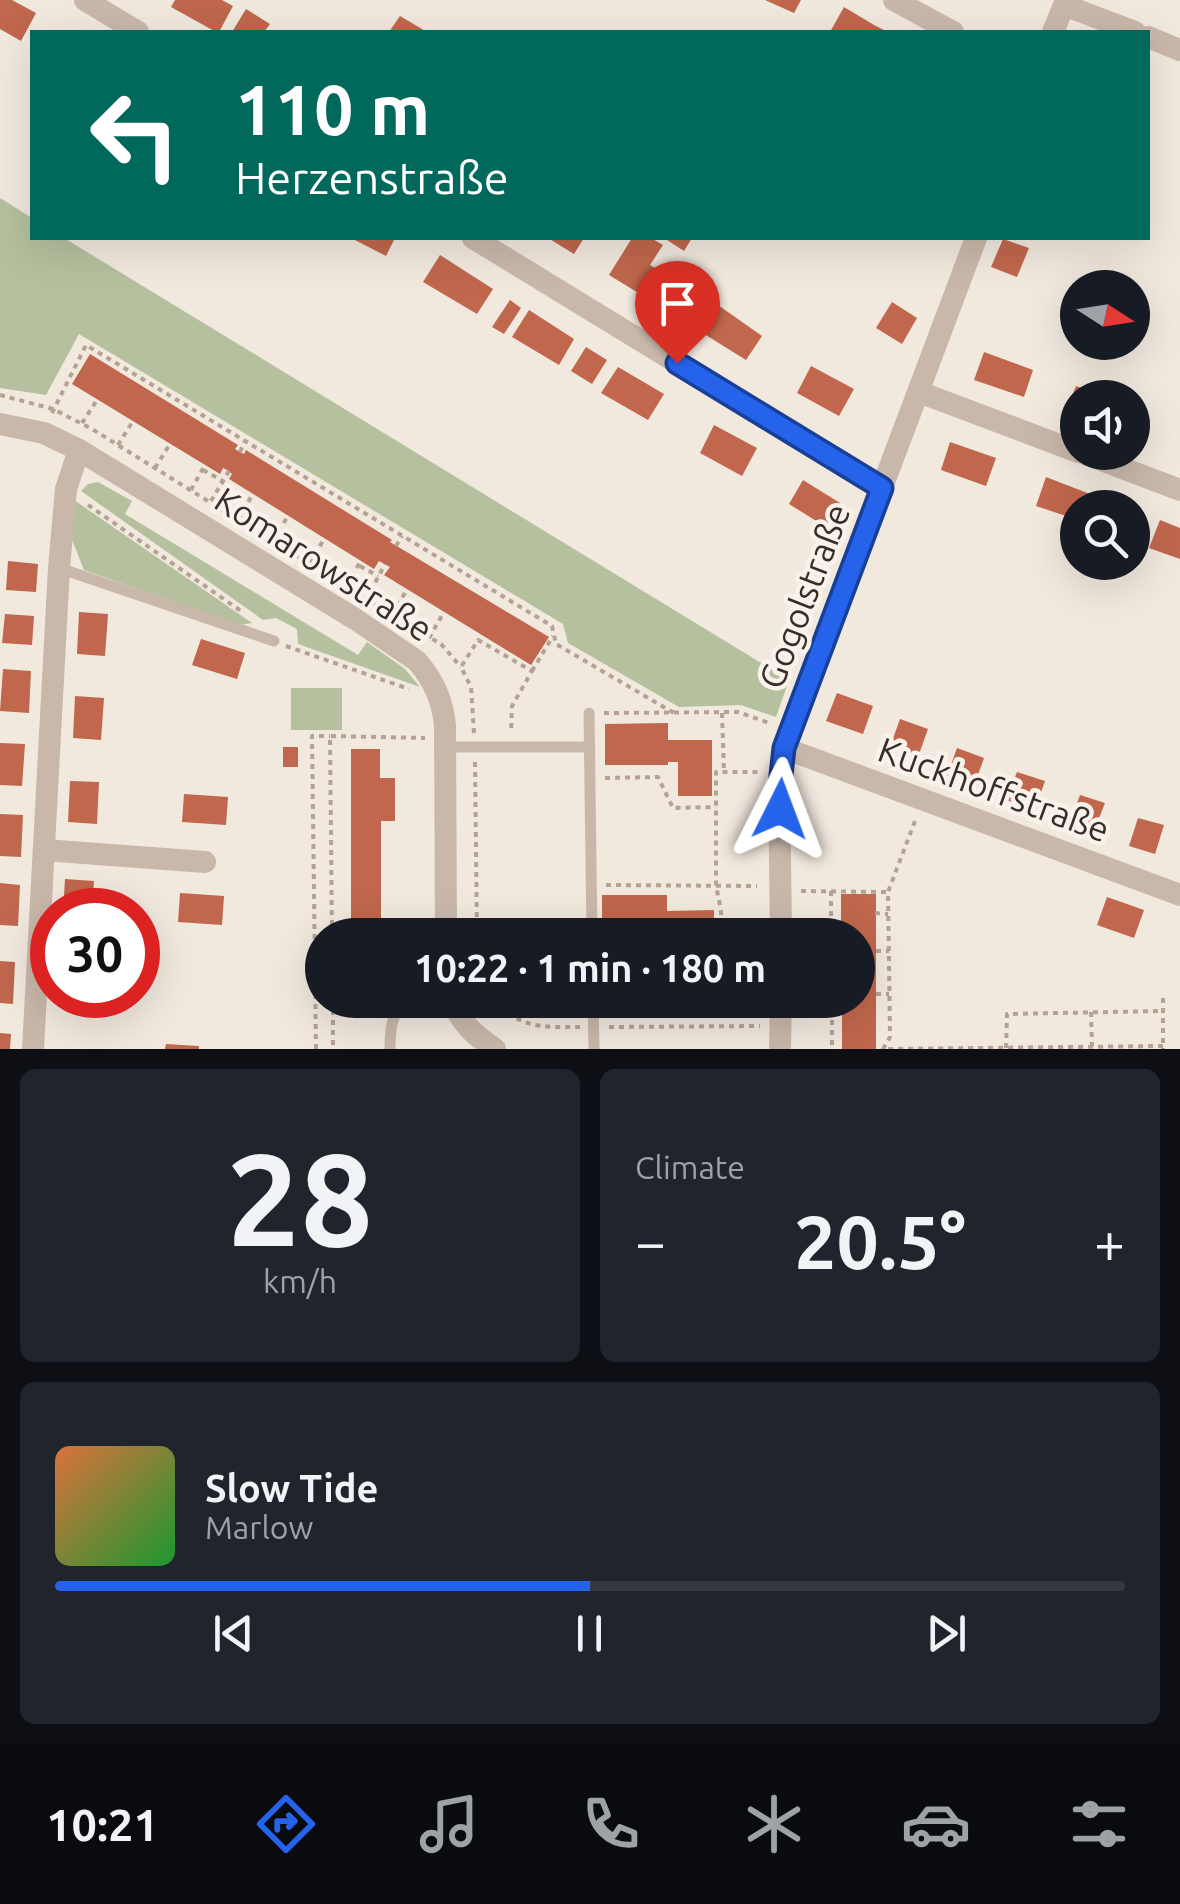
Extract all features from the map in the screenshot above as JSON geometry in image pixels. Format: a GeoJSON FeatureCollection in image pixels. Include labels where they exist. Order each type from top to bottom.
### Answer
{"type":"FeatureCollection","features":[{"type":"Feature","properties":{"kind":"street"},"geometry":{"type":"LineString","coordinates":[[85,0],[135,30]]}},
{"type":"Feature","properties":{"kind":"street"},"geometry":{"type":"LineString","coordinates":[[894,0],[950,30]]}},
{"type":"Feature","properties":{"kind":"street"},"geometry":{"type":"LineString","coordinates":[[1054,30],[1065,3],[1130,30]]}},
{"type":"Feature","properties":{"kind":"street"},"geometry":{"type":"LineString","coordinates":[[1150,38],[1180,50]]}},
{"type":"Feature","properties":{"kind":"street"},"geometry":{"type":"LineString","coordinates":[[476,240],[882,488]]}},
{"type":"Feature","properties":{"kind":"street","name":"Gogolstraße"},"geometry":{"type":"LineString","coordinates":[[781,918],[781,772],[788,739],[975,240]]}},
{"type":"Feature","properties":{"kind":"street"},"geometry":{"type":"LineString","coordinates":[[918,392],[1060,445]]}},
{"type":"Feature","properties":{"kind":"street","name":"Komarowstraße"},"geometry":{"type":"LineString","coordinates":[[0,424],[44,433],[79,450],[355,619],[425,670],[442,701]]}},
{"type":"Feature","properties":{"kind":"street"},"geometry":{"type":"LineString","coordinates":[[33,1049],[59,568],[66,489],[79,450]]}},
{"type":"Feature","properties":{"kind":"street"},"geometry":{"type":"LineString","coordinates":[[1127,470],[1180,490]]}},
{"type":"Feature","properties":{"kind":"street"},"geometry":{"type":"LineString","coordinates":[[442,701],[446,918]]}},
{"type":"Feature","properties":{"kind":"street","name":"Kuckhoffstraße"},"geometry":{"type":"LineString","coordinates":[[788,739],[924,800],[1180,895]]}},
{"type":"Feature","properties":{"kind":"street"},"geometry":{"type":"LineString","coordinates":[[44,850],[206,862]]}},
{"type":"Feature","properties":{"kind":"street"},"geometry":{"type":"LineString","coordinates":[[460,1018],[495,1049]]}},
{"type":"Feature","properties":{"kind":"lane"},"geometry":{"type":"LineString","coordinates":[[59,568],[274,641]]}},
{"type":"Feature","properties":{"kind":"lane"},"geometry":{"type":"LineString","coordinates":[[589,713],[592,918]]}},
{"type":"Feature","properties":{"kind":"lane"},"geometry":{"type":"LineString","coordinates":[[445,743],[590,747]]}},
{"type":"Feature","properties":{"kind":"lane"},"geometry":{"type":"LineString","coordinates":[[390,1049],[393,1018]]}},
{"type":"Feature","properties":{"kind":"lane"},"geometry":{"type":"LineString","coordinates":[[594,1018],[594,1049]]}},
{"type":"Feature","properties":{"kind":"path"},"geometry":{"type":"LineString","coordinates":[[44,433],[86,346],[552,626],[556,644],[674,713]]}},
{"type":"Feature","properties":{"kind":"path"},"geometry":{"type":"LineString","coordinates":[[82,423],[98,400]]}},
{"type":"Feature","properties":{"kind":"path"},"geometry":{"type":"LineString","coordinates":[[118,445],[133,421]]}},
{"type":"Feature","properties":{"kind":"path"},"geometry":{"type":"LineString","coordinates":[[240,452],[246,441]]}},
{"type":"Feature","properties":{"kind":"path"},"geometry":{"type":"LineString","coordinates":[[155,468],[170,444]]}},
{"type":"Feature","properties":{"kind":"path"},"geometry":{"type":"LineString","coordinates":[[192,490],[204,467],[223,481]]}},
{"type":"Feature","properties":{"kind":"path"},"geometry":{"type":"LineString","coordinates":[[210,502],[228,471]]}},
{"type":"Feature","properties":{"kind":"path"},"geometry":{"type":"LineString","coordinates":[[66,489],[268,629],[274,641],[442,701]]}},
{"type":"Feature","properties":{"kind":"path"},"geometry":{"type":"LineString","coordinates":[[238,519],[253,494]]}},
{"type":"Feature","properties":{"kind":"path"},"geometry":{"type":"LineString","coordinates":[[273,540],[288,516]]}},
{"type":"Feature","properties":{"kind":"path"},"geometry":{"type":"LineString","coordinates":[[396,546],[402,536]]}},
{"type":"Feature","properties":{"kind":"path"},"geometry":{"type":"LineString","coordinates":[[310,563],[324,538]]}},
{"type":"Feature","properties":{"kind":"path"},"geometry":{"type":"LineString","coordinates":[[346,585],[360,563],[378,576]]}},
{"type":"Feature","properties":{"kind":"path"},"geometry":{"type":"LineString","coordinates":[[367,598],[385,564]]}},
{"type":"Feature","properties":{"kind":"path"},"geometry":{"type":"LineString","coordinates":[[393,615],[407,590]]}},
{"type":"Feature","properties":{"kind":"path"},"geometry":{"type":"LineString","coordinates":[[430,638],[444,612]]}},
{"type":"Feature","properties":{"kind":"path"},"geometry":{"type":"LineString","coordinates":[[532,671],[554,635]]}},
{"type":"Feature","properties":{"kind":"path"},"geometry":{"type":"LineString","coordinates":[[589,713],[738,712],[788,739]]}},
{"type":"Feature","properties":{"kind":"path"},"geometry":{"type":"LineString","coordinates":[[722,713],[724,772]]}},
{"type":"Feature","properties":{"kind":"path"},"geometry":{"type":"LineString","coordinates":[[316,1049],[312,736],[445,743]]}},
{"type":"Feature","properties":{"kind":"path"},"geometry":{"type":"LineString","coordinates":[[330,736],[332,918]]}},
{"type":"Feature","properties":{"kind":"path"},"geometry":{"type":"LineString","coordinates":[[721,918],[716,886],[714,772],[781,772]]}},
{"type":"Feature","properties":{"kind":"path"},"geometry":{"type":"LineString","coordinates":[[590,778],[658,778],[673,808],[716,806]]}},
{"type":"Feature","properties":{"kind":"path"},"geometry":{"type":"LineString","coordinates":[[924,800],[888,892],[890,1037],[882,1049],[1163,1047],[1162,998]]}},
{"type":"Feature","properties":{"kind":"path"},"geometry":{"type":"LineString","coordinates":[[592,884],[888,892]]}},
{"type":"Feature","properties":{"kind":"path"},"geometry":{"type":"LineString","coordinates":[[831,892],[831,918]]}},
{"type":"Feature","properties":{"kind":"path"},"geometry":{"type":"LineString","coordinates":[[876,914],[888,914]]}},
{"type":"Feature","properties":{"kind":"path"},"geometry":{"type":"LineString","coordinates":[[876,951],[889,951]]}},
{"type":"Feature","properties":{"kind":"path"},"geometry":{"type":"LineString","coordinates":[[876,994],[889,994]]}},
{"type":"Feature","properties":{"kind":"path"},"geometry":{"type":"LineString","coordinates":[[1006,1048],[1007,1014],[1162,1011]]}},
{"type":"Feature","properties":{"kind":"path"},"geometry":{"type":"LineString","coordinates":[[1091,1012],[1092,1046]]}},
{"type":"Feature","properties":{"kind":"path"},"geometry":{"type":"LineString","coordinates":[[333,1018],[334,1049]]}},
{"type":"Feature","properties":{"kind":"path"},"geometry":{"type":"LineString","coordinates":[[515,1018],[540,1027],[594,1026],[781,1038]]}},
{"type":"Feature","properties":{"kind":"path"},"geometry":{"type":"LineString","coordinates":[[832,1018],[832,1049]]}},
{"type":"Feature","properties":{"kind":"green space"},"geometry":{"type":"Polygon","coordinates":[[[0,198],[30,217],[30,240],[67,240],[789,680],[776,717],[741,705],[679,707],[568,643],[563,624],[79,334],[46,395],[0,388],[0,198]]]}},
{"type":"Feature","properties":{"kind":"green space"},"geometry":{"type":"Polygon","coordinates":[[[98,482],[132,501],[125,514],[358,655],[367,642],[405,669],[420,687],[298,644],[297,629],[276,618],[263,620],[81,491],[98,482]]]}},
{"type":"Feature","properties":{"kind":"green space"},"geometry":{"type":"Polygon","coordinates":[[[74,500],[252,623],[240,625],[84,570],[69,532],[74,500]]]}},
{"type":"Feature","properties":{"kind":"green space"},"geometry":{"type":"Polygon","coordinates":[[[291,688],[342,688],[342,730],[291,730],[291,688]]]}},
{"type":"Feature","properties":{"kind":"building"},"geometry":{"type":"Polygon","coordinates":[[[0,0],[12,0],[36,13],[21,41],[0,29],[0,0]]]}},
{"type":"Feature","properties":{"kind":"building"},"geometry":{"type":"Polygon","coordinates":[[[175,0],[222,0],[233,6],[220,30],[212,30],[171,7],[175,0]]]}},
{"type":"Feature","properties":{"kind":"building"},"geometry":{"type":"Polygon","coordinates":[[[765,0],[801,0],[794,13],[765,0]]]}},
{"type":"Feature","properties":{"kind":"building"},"geometry":{"type":"Polygon","coordinates":[[[844,7],[884,30],[831,30],[844,7]]]}},
{"type":"Feature","properties":{"kind":"building"},"geometry":{"type":"Polygon","coordinates":[[[246,9],[270,24],[266,30],[233,30],[246,9]]]}},
{"type":"Feature","properties":{"kind":"building"},"geometry":{"type":"Polygon","coordinates":[[[400,16],[424,30],[390,30],[400,16]]]}},
{"type":"Feature","properties":{"kind":"building"},"geometry":{"type":"Polygon","coordinates":[[[355,240],[394,240],[386,256],[355,240]]]}},
{"type":"Feature","properties":{"kind":"building"},"geometry":{"type":"Polygon","coordinates":[[[551,240],[583,240],[574,254],[551,240]]]}},
{"type":"Feature","properties":{"kind":"building"},"geometry":{"type":"Polygon","coordinates":[[[631,240],[654,240],[663,245],[650,265],[679,282],[663,308],[609,275],[631,240]]]}},
{"type":"Feature","properties":{"kind":"building"},"geometry":{"type":"Polygon","coordinates":[[[667,240],[691,240],[684,251],[667,240]]]}},
{"type":"Feature","properties":{"kind":"building"},"geometry":{"type":"Polygon","coordinates":[[[1003,240],[1029,248],[1017,277],[991,267],[1003,240]]]}},
{"type":"Feature","properties":{"kind":"building"},"geometry":{"type":"Polygon","coordinates":[[[440,255],[493,289],[477,314],[423,282],[440,255]]]}},
{"type":"Feature","properties":{"kind":"building"},"geometry":{"type":"Polygon","coordinates":[[[510,300],[521,308],[504,334],[492,327],[510,300]]]}},
{"type":"Feature","properties":{"kind":"building"},"geometry":{"type":"Polygon","coordinates":[[[892,302],[917,318],[902,344],[876,328],[892,302]]]}},
{"type":"Feature","properties":{"kind":"building"},"geometry":{"type":"Polygon","coordinates":[[[718,305],[762,336],[746,360],[701,332],[718,305]]]}},
{"type":"Feature","properties":{"kind":"building"},"geometry":{"type":"Polygon","coordinates":[[[529,310],[574,339],[559,365],[512,337],[529,310]]]}},
{"type":"Feature","properties":{"kind":"building"},"geometry":{"type":"Polygon","coordinates":[[[586,347],[607,360],[592,384],[571,371],[586,347]]]}},
{"type":"Feature","properties":{"kind":"building"},"geometry":{"type":"Polygon","coordinates":[[[984,352],[1033,370],[1024,397],[974,380],[984,352]]]}},
{"type":"Feature","properties":{"kind":"building"},"geometry":{"type":"Polygon","coordinates":[[[90,354],[238,445],[235,449],[244,454],[246,450],[549,637],[531,665],[384,575],[390,567],[379,561],[374,569],[229,479],[229,471],[223,468],[220,474],[72,384],[90,354]]]}},
{"type":"Feature","properties":{"kind":"building"},"geometry":{"type":"Polygon","coordinates":[[[811,366],[854,389],[839,416],[797,393],[811,366]]]}},
{"type":"Feature","properties":{"kind":"building"},"geometry":{"type":"Polygon","coordinates":[[[618,367],[664,394],[648,420],[601,393],[618,367]]]}},
{"type":"Feature","properties":{"kind":"building"},"geometry":{"type":"Polygon","coordinates":[[[714,425],[757,448],[742,476],[700,453],[714,425]]]}},
{"type":"Feature","properties":{"kind":"building"},"geometry":{"type":"Polygon","coordinates":[[[950,442],[996,458],[986,486],[941,470],[950,442]]]}},
{"type":"Feature","properties":{"kind":"building"},"geometry":{"type":"Polygon","coordinates":[[[1046,477],[1080,490],[1060,490],[1060,514],[1036,506],[1046,477]]]}},
{"type":"Feature","properties":{"kind":"building"},"geometry":{"type":"Polygon","coordinates":[[[803,480],[840,503],[826,527],[789,504],[803,480]]]}},
{"type":"Feature","properties":{"kind":"building"},"geometry":{"type":"Polygon","coordinates":[[[1160,520],[1180,528],[1180,559],[1150,545],[1160,520]]]}},
{"type":"Feature","properties":{"kind":"building"},"geometry":{"type":"Polygon","coordinates":[[[8,561],[38,564],[36,592],[6,590],[8,561]]]}},
{"type":"Feature","properties":{"kind":"building"},"geometry":{"type":"Polygon","coordinates":[[[79,612],[108,614],[105,656],[77,654],[79,612]]]}},
{"type":"Feature","properties":{"kind":"building"},"geometry":{"type":"Polygon","coordinates":[[[5,614],[34,616],[32,645],[2,643],[5,614]]]}},
{"type":"Feature","properties":{"kind":"building"},"geometry":{"type":"Polygon","coordinates":[[[201,639],[245,653],[237,679],[192,665],[201,639]]]}},
{"type":"Feature","properties":{"kind":"building"},"geometry":{"type":"Polygon","coordinates":[[[3,669],[31,671],[29,713],[0,711],[3,669]]]}},
{"type":"Feature","properties":{"kind":"building"},"geometry":{"type":"Polygon","coordinates":[[[837,693],[873,706],[863,734],[826,721],[837,693]]]}},
{"type":"Feature","properties":{"kind":"building"},"geometry":{"type":"Polygon","coordinates":[[[75,696],[104,698],[101,740],[73,738],[75,696]]]}},
{"type":"Feature","properties":{"kind":"building"},"geometry":{"type":"Polygon","coordinates":[[[900,719],[928,729],[918,757],[890,747],[900,719]]]}},
{"type":"Feature","properties":{"kind":"building"},"geometry":{"type":"Polygon","coordinates":[[[668,723],[668,740],[712,740],[712,796],[678,796],[678,762],[605,765],[605,724],[668,723]]]}},
{"type":"Feature","properties":{"kind":"building"},"geometry":{"type":"Polygon","coordinates":[[[0,743],[25,744],[22,786],[0,785],[0,743]]]}},
{"type":"Feature","properties":{"kind":"building"},"geometry":{"type":"Polygon","coordinates":[[[283,747],[298,747],[298,767],[283,767],[283,747]]]}},
{"type":"Feature","properties":{"kind":"building"},"geometry":{"type":"Polygon","coordinates":[[[957,748],[984,758],[974,786],[947,776],[957,748]]]}},
{"type":"Feature","properties":{"kind":"building"},"geometry":{"type":"Polygon","coordinates":[[[351,749],[380,749],[380,778],[395,778],[395,821],[381,821],[381,918],[351,918],[351,749]]]}},
{"type":"Feature","properties":{"kind":"building"},"geometry":{"type":"Polygon","coordinates":[[[1017,772],[1045,781],[1035,809],[1006,800],[1017,772]]]}},
{"type":"Feature","properties":{"kind":"building"},"geometry":{"type":"Polygon","coordinates":[[[70,781],[99,782],[97,824],[68,822],[70,781]]]}},
{"type":"Feature","properties":{"kind":"building"},"geometry":{"type":"Polygon","coordinates":[[[184,794],[228,797],[226,825],[182,822],[184,794]]]}},
{"type":"Feature","properties":{"kind":"building"},"geometry":{"type":"Polygon","coordinates":[[[1080,795],[1105,803],[1094,831],[1070,823],[1080,795]]]}},
{"type":"Feature","properties":{"kind":"building"},"geometry":{"type":"Polygon","coordinates":[[[0,814],[23,815],[21,857],[0,856],[0,814]]]}},
{"type":"Feature","properties":{"kind":"building"},"geometry":{"type":"Polygon","coordinates":[[[1138,818],[1164,825],[1155,854],[1129,846],[1138,818]]]}},
{"type":"Feature","properties":{"kind":"building"},"geometry":{"type":"Polygon","coordinates":[[[65,879],[94,881],[94,888],[64,888],[65,879]]]}},
{"type":"Feature","properties":{"kind":"building"},"geometry":{"type":"Polygon","coordinates":[[[0,883],[20,885],[18,926],[0,925],[0,883]]]}},
{"type":"Feature","properties":{"kind":"building"},"geometry":{"type":"Polygon","coordinates":[[[180,893],[224,896],[222,925],[178,922],[180,893]]]}},
{"type":"Feature","properties":{"kind":"building"},"geometry":{"type":"Polygon","coordinates":[[[841,894],[876,894],[876,1049],[842,1049],[842,1018],[875,1018],[875,918],[841,918],[841,894]]]}},
{"type":"Feature","properties":{"kind":"building"},"geometry":{"type":"Polygon","coordinates":[[[602,895],[667,895],[667,911],[714,910],[714,918],[602,918],[602,895]]]}},
{"type":"Feature","properties":{"kind":"building"},"geometry":{"type":"Polygon","coordinates":[[[1107,897],[1144,910],[1134,938],[1097,925],[1107,897]]]}},
{"type":"Feature","properties":{"kind":"building"},"geometry":{"type":"Polygon","coordinates":[[[0,961],[15,962],[13,1004],[0,1003],[0,961]]]}},
{"type":"Feature","properties":{"kind":"building"},"geometry":{"type":"Polygon","coordinates":[[[0,1033],[11,1034],[10,1049],[0,1049],[0,1033]]]}},
{"type":"Feature","properties":{"kind":"building"},"geometry":{"type":"Polygon","coordinates":[[[166,1044],[199,1046],[199,1049],[165,1049],[166,1044]]]}},
{"type":"Feature","properties":{"kind":"route"},"geometry":{"type":"LineString","coordinates":[[677,363],[882,488],[784,748],[780,809]]}}]}
